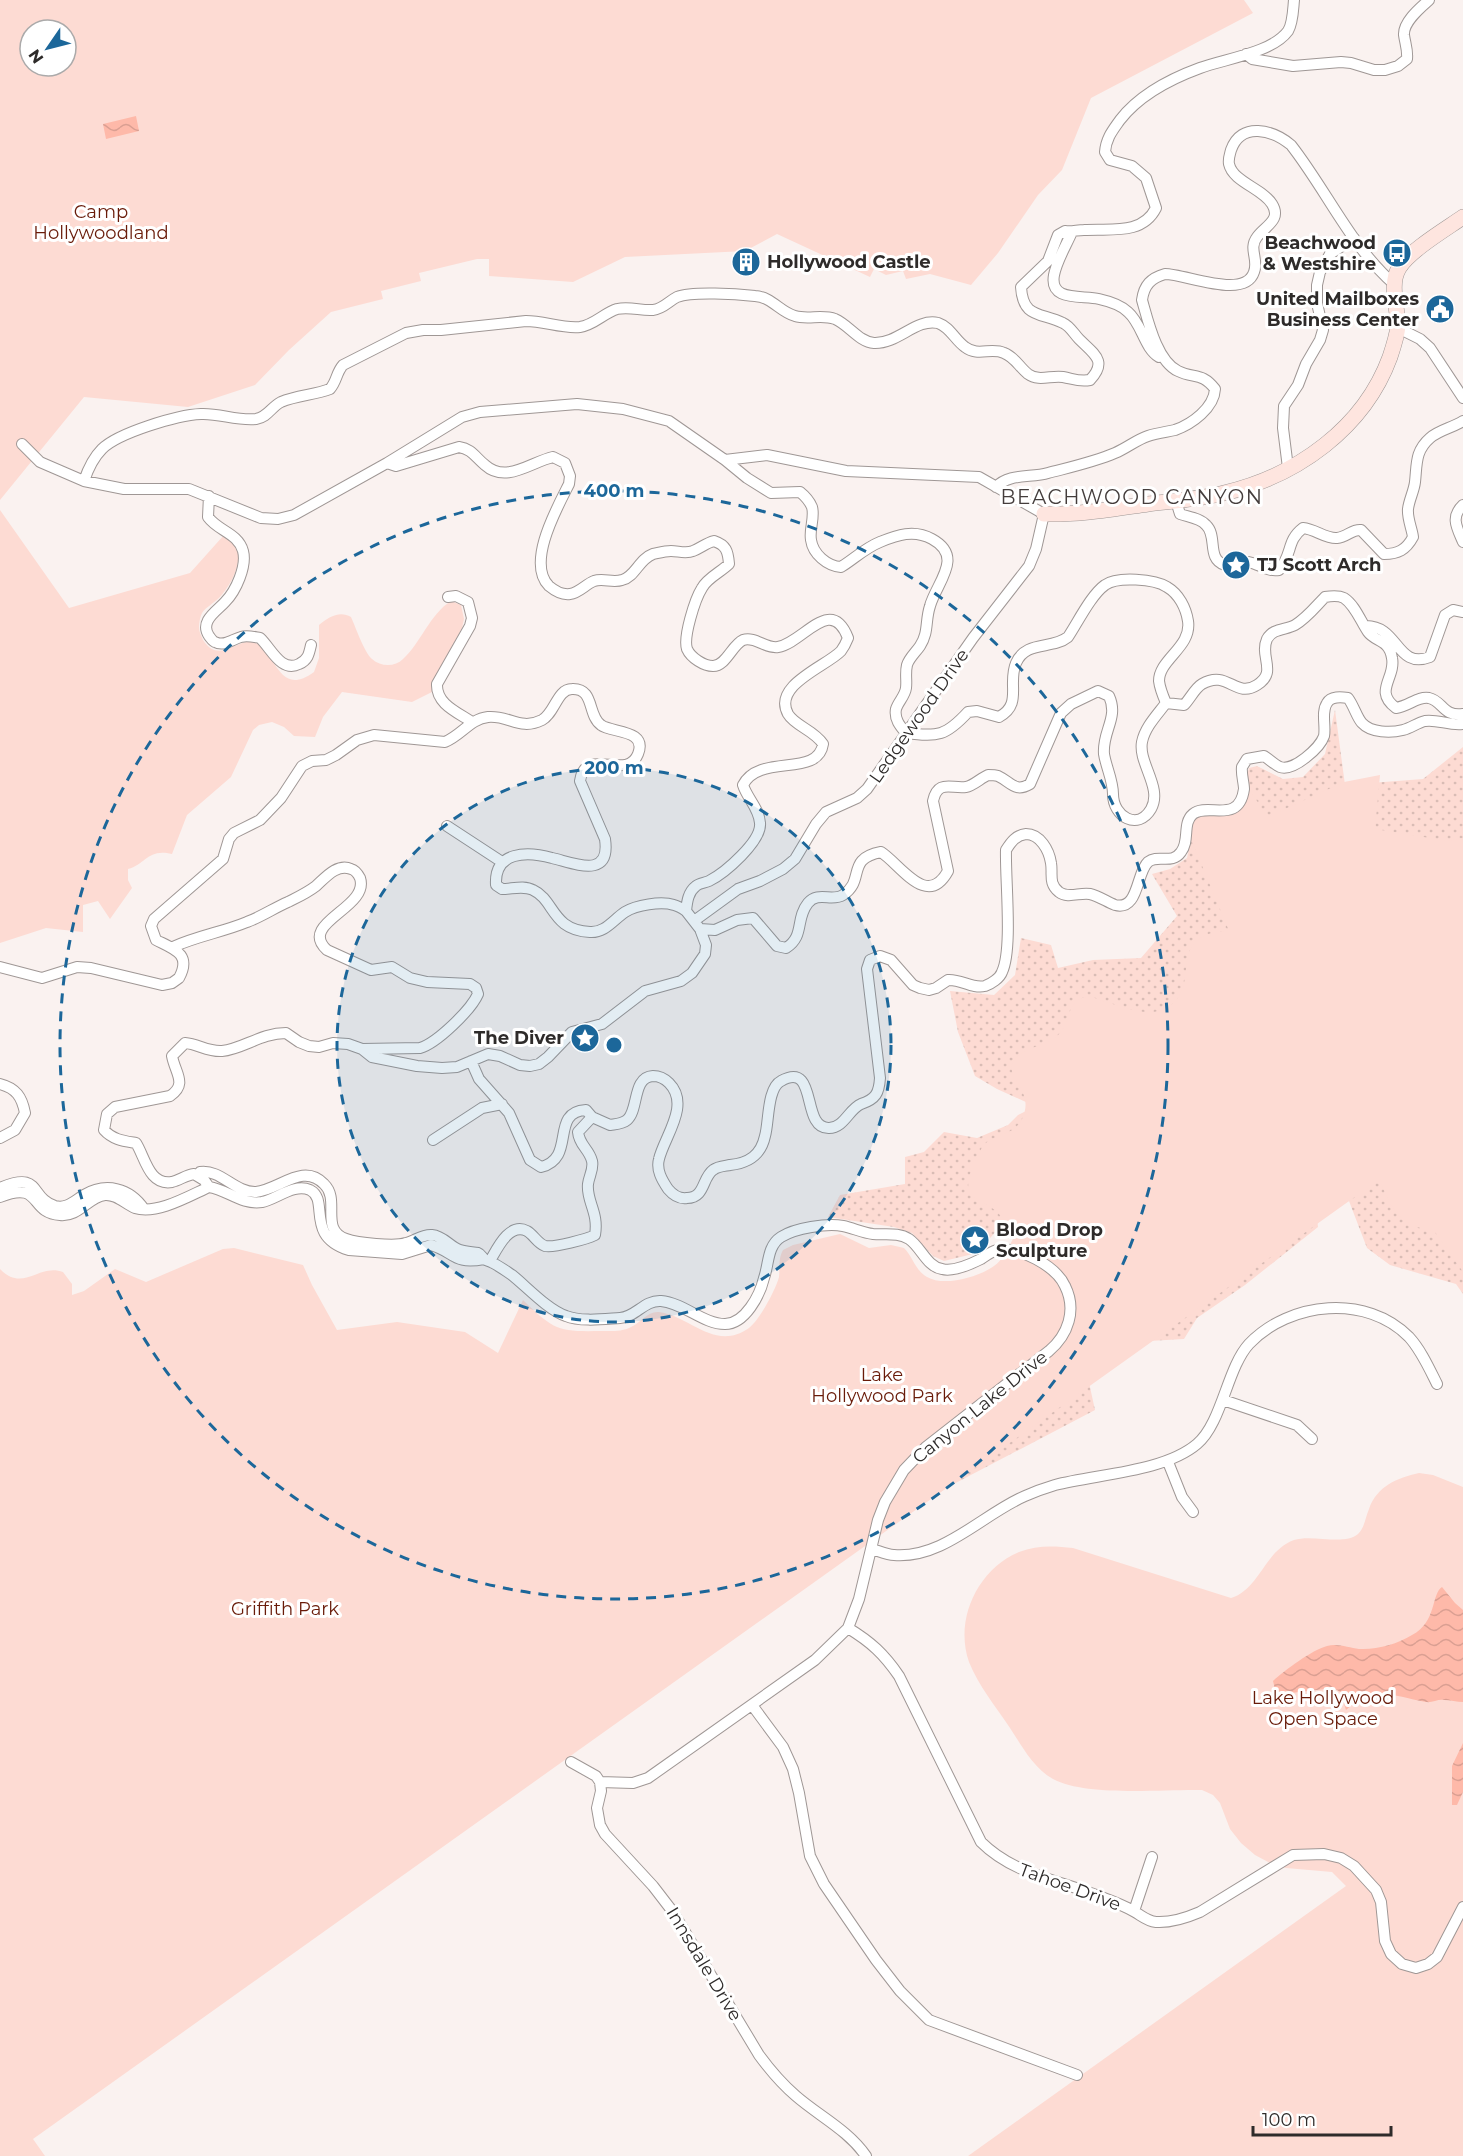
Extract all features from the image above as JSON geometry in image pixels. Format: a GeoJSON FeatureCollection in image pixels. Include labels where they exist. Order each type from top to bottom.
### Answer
{"type":"FeatureCollection","features":[{"type":"Feature","properties":{"kind":"street"},"geometry":{"type":"LineString","coordinates":[[84,481],[91,463],[103,448],[116,439],[141,429],[202,414],[259,419],[266,416],[280,402],[330,389],[336,382],[336,373],[343,365],[406,333],[526,321],[580,327],[591,324],[614,310],[626,307],[652,310],[660,308],[677,297],[688,295],[757,296],[771,301],[794,316],[820,316],[835,319],[864,340],[872,343],[894,340],[928,323],[938,324],[947,328],[964,346],[974,352],[1004,352],[1028,374],[1035,377],[1062,377],[1081,382],[1090,380],[1099,367],[1095,354],[1062,323],[1033,314],[1026,307],[1021,287],[1047,261],[1058,235],[1065,231],[1128,229],[1152,215],[1156,208],[1146,178],[1132,166],[1110,160],[1105,152],[1108,137],[1123,116],[1144,94],[1200,68],[1266,46],[1286,33],[1290,26],[1294,0]]}},
{"type":"Feature","properties":{"kind":"street"},"geometry":{"type":"LineString","coordinates":[[1246,54],[1252,59],[1293,66],[1341,62],[1374,70],[1398,66],[1407,59],[1408,51],[1404,32],[1406,26],[1429,0]]}},
{"type":"Feature","properties":{"kind":"street"},"geometry":{"type":"LineString","coordinates":[[996,488],[1002,481],[1010,478],[1042,475],[1092,462],[1118,452],[1149,435],[1177,429],[1195,419],[1212,404],[1215,389],[1209,382],[1201,376],[1175,370],[1162,357],[1142,300],[1143,291],[1147,283],[1156,277],[1174,274],[1233,285],[1242,284],[1254,273],[1256,266],[1252,251],[1255,240],[1273,221],[1275,213],[1273,205],[1267,198],[1238,176],[1228,162],[1236,140],[1244,134],[1268,131],[1282,137],[1291,145],[1354,238],[1380,272],[1395,285]]}},
{"type":"Feature","properties":{"kind":"street"},"geometry":{"type":"LineString","coordinates":[[725,460],[767,455],[846,471],[979,477],[1044,514],[1072,515],[1176,501],[1224,493],[1255,483],[1288,468],[1326,445],[1346,428],[1364,406],[1390,356],[1398,328],[1395,285],[1399,267],[1407,258],[1463,217]]}},
{"type":"Feature","properties":{"kind":"street"},"geometry":{"type":"LineString","coordinates":[[1072,232],[1054,274],[1054,285],[1058,291],[1067,296],[1098,298],[1123,309],[1136,322],[1157,357],[1162,357]]}},
{"type":"Feature","properties":{"kind":"street"},"geometry":{"type":"LineString","coordinates":[[1288,468],[1283,422],[1284,406],[1298,385],[1323,330],[1317,303],[1320,272],[1330,254],[1354,238]]}},
{"type":"Feature","properties":{"kind":"street"},"geometry":{"type":"LineString","coordinates":[[1398,328],[1420,339],[1430,348],[1463,398]]}},
{"type":"Feature","properties":{"kind":"street"},"geometry":{"type":"LineString","coordinates":[[22,444],[40,462],[84,481],[124,489],[189,489],[261,518],[279,519],[294,515],[387,463],[462,417],[480,412],[577,404],[623,409],[669,421],[771,493],[800,492],[809,500],[812,509],[811,541],[816,553],[834,566],[841,567],[879,543],[907,533],[922,533],[936,541],[946,551],[948,563],[945,575],[933,596],[927,630],[920,647],[907,664],[906,688],[896,708],[897,721],[906,733],[940,734],[952,729],[968,712],[977,711],[999,717],[1008,712],[1013,703],[1012,680],[1016,662],[1023,653],[1033,646],[1060,643],[1068,637],[1102,587],[1111,581],[1120,579],[1139,580],[1167,586],[1185,608],[1189,625],[1185,640],[1163,669],[1159,679],[1166,703]]}},
{"type":"Feature","properties":{"kind":"street"},"geometry":{"type":"LineString","coordinates":[[1176,501],[1180,513],[1202,521],[1208,526],[1212,533],[1213,553],[1217,560],[1231,566],[1245,562],[1271,572],[1279,570],[1288,558],[1292,539],[1303,528],[1311,528],[1338,538],[1355,530],[1361,530],[1384,554],[1393,554],[1408,546],[1413,537],[1407,511],[1415,482],[1418,453],[1431,437],[1438,432],[1452,428],[1463,420]]}},
{"type":"Feature","properties":{"kind":"street"},"geometry":{"type":"LineString","coordinates":[[387,463],[396,466],[459,447],[468,449],[485,465],[502,473],[511,474],[531,464],[553,458],[565,464],[570,476],[569,484],[543,543],[540,567],[548,585],[556,591],[567,594],[576,592],[595,581],[621,581],[627,578],[642,560],[651,555],[670,551],[694,551],[714,540],[722,544],[726,548],[729,564],[702,586],[686,638],[687,650],[704,664],[715,667],[723,663],[742,641],[750,639],[769,646],[778,647],[788,644],[821,621],[828,619],[839,623],[844,629],[848,638],[841,651],[795,683],[788,692],[786,701],[788,713],[817,735],[823,744],[822,753],[813,760],[764,768],[746,779],[743,784],[746,793],[760,818],[761,826],[756,838],[723,872],[709,882],[696,885],[688,896],[686,911]]}},
{"type":"Feature","properties":{"kind":"street"},"geometry":{"type":"LineString","coordinates":[[209,496],[208,517],[238,541],[243,549],[245,560],[226,602],[213,613],[208,621],[206,630],[210,638],[215,643],[223,644],[242,636],[260,638],[282,664],[290,667],[308,658],[311,645]]}},
{"type":"Feature","properties":{"kind":"street"},"geometry":{"type":"LineString","coordinates":[[1463,505],[1455,517],[1455,525],[1463,542]]}},
{"type":"Feature","properties":{"kind":"street","name":"Ledgewood Drive"},"geometry":{"type":"LineString","coordinates":[[697,925],[738,889],[768,877],[795,859],[826,812],[857,798],[867,789],[973,638],[1029,566],[1036,549],[1044,514]]}},
{"type":"Feature","properties":{"kind":"street"},"geometry":{"type":"LineString","coordinates":[[448,597],[456,596],[468,602],[472,618],[470,626],[438,684],[437,693],[442,702],[472,722]]}},
{"type":"Feature","properties":{"kind":"street"},"geometry":{"type":"LineString","coordinates":[[1166,703],[1184,705],[1199,686],[1211,680],[1222,679],[1238,688],[1248,690],[1259,684],[1267,676],[1268,666],[1265,652],[1267,640],[1271,635],[1278,630],[1294,626],[1306,618],[1325,597],[1335,596],[1344,598],[1369,634],[1381,639],[1388,647],[1393,666],[1385,691],[1388,702],[1396,708],[1425,697],[1434,700],[1449,713],[1463,714]]}},
{"type":"Feature","properties":{"kind":"street"},"geometry":{"type":"LineString","coordinates":[[1365,626],[1374,626],[1386,632],[1395,640],[1402,652],[1413,660],[1422,660],[1430,657],[1444,615],[1453,610],[1463,612]]}},
{"type":"Feature","properties":{"kind":"street"},"geometry":{"type":"LineString","coordinates":[[0,967],[42,978],[77,968],[91,968],[162,985],[180,978],[184,963],[181,954],[173,947],[156,940],[151,926],[154,919],[223,859],[228,838],[260,820],[281,798],[302,766],[312,761],[326,760],[365,736],[445,742],[454,738],[472,722],[494,718],[530,725],[545,718],[562,692],[569,688],[582,690],[588,696],[593,716],[603,727],[627,731],[634,736],[639,742],[639,751],[631,763],[622,766],[592,764],[581,774],[580,781],[605,839],[604,859],[587,868],[540,856],[509,856],[502,862],[496,885],[502,890],[525,887],[535,890],[558,920],[583,931],[602,931],[627,910],[638,907],[674,905],[686,911],[697,925],[706,945],[705,954],[692,973],[681,981],[645,991],[602,1024],[572,1032],[539,1064],[530,1066],[488,1054],[457,1066],[442,1068],[417,1066],[372,1057],[362,1049],[348,1044],[309,1046],[298,1042],[286,1033],[267,1035],[224,1051],[209,1051],[198,1044],[185,1043],[172,1056],[179,1076],[180,1085],[177,1091],[170,1096],[114,1107],[107,1114],[104,1130],[118,1140],[136,1143],[152,1175],[161,1181],[171,1182],[190,1174],[198,1175],[209,1187]]}},
{"type":"Feature","properties":{"kind":"street"},"geometry":{"type":"LineString","coordinates":[[697,925],[715,930],[737,920],[753,918],[770,940],[777,946],[786,948],[795,942],[807,905],[813,899],[821,896],[837,897],[844,894],[853,884],[860,861],[868,854],[881,852],[921,885],[935,886],[948,871],[933,801],[935,794],[948,786],[968,787],[988,775],[998,777],[1016,788],[1024,788],[1030,784],[1061,713],[1071,704],[1098,691],[1110,696],[1113,705],[1113,715],[1104,737],[1104,754],[1115,809],[1122,817],[1137,819],[1147,814],[1154,799],[1153,787],[1141,748],[1142,740],[1145,732],[1166,703]]}},
{"type":"Feature","properties":{"kind":"street"},"geometry":{"type":"LineString","coordinates":[[471,1061],[479,1079],[509,1113],[530,1160],[541,1167],[555,1161],[561,1152],[563,1131],[571,1115],[579,1110],[586,1110],[592,1117],[610,1125],[626,1121],[630,1116],[639,1086],[645,1079],[653,1076],[663,1078],[671,1084],[677,1105],[675,1118],[658,1160],[659,1172],[671,1193],[682,1198],[691,1198],[700,1193],[713,1170],[721,1166],[737,1165],[750,1160],[760,1152],[766,1136],[774,1088],[779,1082],[794,1078],[802,1082],[808,1090],[814,1119],[819,1125],[829,1128],[838,1125],[853,1108],[868,1103],[874,1098],[879,1090],[880,1078],[867,969],[870,960],[880,956],[891,960],[913,985],[928,990],[948,980],[984,986],[993,982],[1002,973],[1006,959],[1007,939],[1006,850],[1012,840],[1020,835],[1030,834],[1040,840],[1047,849],[1051,863],[1051,881],[1059,892],[1067,896],[1083,893],[1093,895],[1116,905],[1122,905],[1133,898],[1143,869],[1149,862],[1157,859],[1170,860],[1182,852],[1190,816],[1197,811],[1227,811],[1239,802],[1244,789],[1242,767],[1247,759],[1264,756],[1281,768],[1290,767],[1321,744],[1324,733],[1325,707],[1332,699],[1348,698],[1356,708],[1362,723],[1371,729],[1385,732],[1401,731],[1433,720],[1463,724]]}},
{"type":"Feature","properties":{"kind":"street"},"geometry":{"type":"LineString","coordinates":[[447,826],[502,862]]}},
{"type":"Feature","properties":{"kind":"street"},"geometry":{"type":"LineString","coordinates":[[173,947],[249,922],[307,893],[335,870],[343,867],[351,868],[358,873],[361,890],[356,898],[321,930],[319,938],[321,945],[327,950],[371,969],[392,967],[418,980],[470,984],[476,988],[478,994],[475,1001],[446,1031],[428,1045],[420,1048],[362,1049]]}},
{"type":"Feature","properties":{"kind":"street"},"geometry":{"type":"LineString","coordinates":[[0,1084],[17,1092],[23,1100],[25,1113],[15,1130],[0,1138]]}},
{"type":"Feature","properties":{"kind":"street"},"geometry":{"type":"LineString","coordinates":[[433,1140],[482,1108],[502,1104]]}},
{"type":"Feature","properties":{"kind":"street"},"geometry":{"type":"LineString","coordinates":[[0,1197],[21,1191],[32,1197],[47,1212],[60,1215],[73,1213],[104,1195],[116,1197],[136,1208],[159,1208],[209,1187],[224,1186],[257,1192],[302,1176],[317,1178],[328,1188],[331,1195],[332,1226],[345,1238],[401,1245],[425,1235],[432,1235],[444,1239],[460,1250],[478,1252],[487,1260],[512,1231],[527,1232],[540,1244],[549,1247],[586,1240],[595,1235],[597,1224],[588,1184],[593,1162],[580,1143],[578,1132],[592,1117]]}},
{"type":"Feature","properties":{"kind":"street"},"geometry":{"type":"LineString","coordinates":[[198,1175],[206,1171],[224,1186]]}},
{"type":"Feature","properties":{"kind":"street"},"geometry":{"type":"LineString","coordinates":[[0,1188],[17,1182],[26,1182],[32,1185],[48,1203],[63,1207],[105,1187],[129,1194],[144,1209]]}},
{"type":"Feature","properties":{"kind":"street","name":"Canyon Lake Drive"},"geometry":{"type":"LineString","coordinates":[[487,1260],[507,1272],[559,1313],[571,1318],[626,1317],[644,1305],[663,1301],[715,1322],[727,1324],[738,1320],[747,1311],[762,1285],[771,1249],[779,1239],[789,1233],[829,1225],[868,1233],[900,1235],[913,1242],[933,1265],[942,1270],[962,1266],[997,1250],[1009,1250],[1043,1262],[1054,1270],[1062,1278],[1070,1298],[1070,1319],[1062,1338],[1049,1351],[926,1447],[910,1462],[892,1486],[878,1520],[859,1599],[848,1628],[815,1660],[648,1778],[633,1783],[600,1782]]}},
{"type":"Feature","properties":{"kind":"street"},"geometry":{"type":"LineString","coordinates":[[872,1550],[894,1555],[917,1553],[951,1540],[1023,1496],[1054,1485],[1168,1461],[1198,1443],[1209,1429],[1239,1358],[1249,1344],[1284,1319],[1304,1312],[1327,1308],[1351,1308],[1373,1314],[1394,1325],[1420,1352],[1437,1383]]}},
{"type":"Feature","properties":{"kind":"street"},"geometry":{"type":"LineString","coordinates":[[1223,1400],[1297,1425],[1312,1439]]}},
{"type":"Feature","properties":{"kind":"street"},"geometry":{"type":"LineString","coordinates":[[1168,1461],[1182,1497],[1193,1512]]}},
{"type":"Feature","properties":{"kind":"street","name":"Tahoe Drive"},"geometry":{"type":"LineString","coordinates":[[848,1628],[869,1641],[884,1655],[899,1676],[975,1832],[991,1851],[1021,1870],[1100,1896],[1155,1922],[1184,1920],[1293,1855],[1324,1854],[1341,1858],[1354,1866],[1376,1890],[1381,1902],[1385,1941],[1391,1954],[1402,1964],[1416,1968],[1428,1964],[1437,1957],[1463,1907]]}},
{"type":"Feature","properties":{"kind":"street"},"geometry":{"type":"LineString","coordinates":[[752,1705],[783,1747],[793,1769],[810,1856],[824,1884],[900,1991],[929,2020],[1077,2074]]}},
{"type":"Feature","properties":{"kind":"street"},"geometry":{"type":"LineString","coordinates":[[571,1762],[596,1776],[600,1782]]}},
{"type":"Feature","properties":{"kind":"street","name":"Innsdale Drive"},"geometry":{"type":"LineString","coordinates":[[600,1782],[601,1791],[597,1808],[604,1834],[653,1886],[673,1912],[759,2055],[774,2076],[796,2097],[841,2129],[866,2156]]}},
{"type":"Feature","properties":{"kind":"street"},"geometry":{"type":"LineString","coordinates":[[1134,1911],[1152,1857]]}},
{"type":"Feature","properties":{"kind":"green space","name":"Camp Hollywoodland"},"geometry":{"type":"Polygon","coordinates":[[[0,0],[1244,0],[1253,13],[1091,98],[1062,170],[1038,195],[998,253],[971,285],[930,274],[906,279],[903,271],[886,275],[874,269],[870,277],[777,234],[745,251],[625,257],[573,282],[489,276],[489,259],[477,259],[419,273],[421,281],[381,291],[383,299],[331,312],[255,385],[188,407],[84,397],[0,500],[0,0]]]}},
{"type":"Feature","properties":{"kind":"green space"},"geometry":{"type":"Polygon","coordinates":[[[0,510],[69,608],[190,573],[224,535],[237,548],[237,565],[225,591],[202,613],[199,627],[203,640],[209,647],[222,651],[253,642],[261,647],[285,676],[292,680],[302,679],[314,672],[319,658],[319,625],[334,615],[343,614],[351,617],[369,656],[384,665],[396,664],[403,659],[437,613],[451,601],[461,605],[464,619],[462,628],[432,685],[432,692],[412,702],[342,692],[323,717],[315,737],[294,736],[284,727],[272,722],[259,725],[253,730],[231,777],[187,815],[172,854],[152,855],[128,869],[128,880],[132,888],[110,919],[98,901],[83,905],[83,932],[46,928],[0,943],[0,510]]]}},
{"type":"Feature","properties":{"kind":"green space"},"geometry":{"type":"Polygon","coordinates":[[[1335,710],[1345,785],[1423,779],[1463,747],[1463,1294],[1456,1284],[1390,1265],[1367,1248],[1349,1201],[1332,1206],[1317,1218],[1318,1227],[1245,1285],[1197,1318],[1184,1339],[1131,1342],[1088,1378],[1095,1410],[948,1487],[890,1527],[1030,1240],[998,1229],[977,1253],[944,1261],[933,1256],[912,1233],[894,1227],[828,1217],[840,1195],[905,1184],[905,1157],[924,1152],[944,1132],[977,1138],[1008,1125],[1018,1115],[1030,1109],[1028,1103],[975,1076],[958,1032],[950,991],[994,995],[1015,975],[1021,938],[1051,945],[1058,968],[1093,960],[1141,958],[1177,916],[1152,874],[1170,869],[1187,858],[1191,826],[1237,810],[1249,768],[1257,766],[1283,779],[1303,777],[1325,754],[1335,710]]]}},
{"type":"Feature","properties":{"kind":"green space","name":"Griffith Park"},"geometry":{"type":"Polygon","coordinates":[[[1380,775],[1375,829],[1448,841],[1463,838],[1463,1272],[1435,1232],[1413,1225],[1398,1214],[1388,1200],[1380,1179],[33,2139],[45,2156],[0,2156],[0,1269],[8,1276],[16,1278],[24,1278],[46,1271],[63,1272],[72,1284],[72,1295],[84,1291],[115,1269],[146,1282],[223,1249],[234,1248],[303,1265],[337,1330],[397,1322],[465,1332],[498,1353],[523,1300],[549,1323],[574,1331],[627,1329],[651,1313],[659,1312],[714,1335],[737,1334],[753,1324],[767,1304],[779,1277],[783,1250],[793,1245],[840,1234],[869,1248],[891,1245],[904,1248],[920,1271],[934,1280],[952,1281],[980,1274],[1000,1261],[1013,1239],[1008,1234],[999,1214],[971,1194],[968,1181],[982,1147],[992,1139],[1014,1129],[1022,1119],[1025,1101],[1012,1070],[1015,1059],[1025,1051],[1058,1035],[1075,1003],[1080,999],[1092,997],[1138,1011],[1156,1012],[1164,1009],[1172,1004],[1180,994],[1190,949],[1197,940],[1209,934],[1229,931],[1191,839],[1191,826],[1198,815],[1227,815],[1247,785],[1267,817],[1344,782],[1380,775]]]}},
{"type":"Feature","properties":{"kind":"green space","name":"Lake Hollywood Open Space"},"geometry":{"type":"Polygon","coordinates":[[[1419,1473],[1433,1475],[1463,1487],[1463,2156],[968,2156],[1346,1886],[1332,1872],[1286,1868],[1255,1855],[1230,1829],[1220,1803],[1213,1795],[1202,1790],[1104,1790],[1067,1785],[1046,1774],[1024,1749],[982,1687],[969,1662],[965,1646],[967,1613],[981,1583],[1004,1560],[1019,1552],[1039,1547],[1059,1547],[1073,1548],[1231,1598],[1249,1587],[1284,1545],[1294,1540],[1310,1538],[1337,1540],[1358,1534],[1377,1494],[1389,1484],[1419,1473]]]}},
{"type":"Feature","properties":{"kind":"water"},"geometry":{"type":"Polygon","coordinates":[[[136,116],[139,131],[106,139],[103,124],[136,116]]]}},
{"type":"Feature","properties":{"kind":"water"},"geometry":{"type":"Polygon","coordinates":[[[1442,1587],[1463,1610],[1463,1702],[1442,1700],[1426,1702],[1393,1695],[1375,1694],[1356,1702],[1346,1710],[1340,1692],[1334,1688],[1282,1694],[1275,1689],[1273,1681],[1284,1671],[1321,1648],[1335,1645],[1359,1649],[1380,1647],[1412,1635],[1426,1623],[1436,1596],[1442,1587]]]}},
{"type":"Feature","properties":{"kind":"water"},"geometry":{"type":"Polygon","coordinates":[[[1463,1743],[1463,1792],[1457,1805],[1452,1805],[1452,1766],[1463,1743]]]}},
{"type":"Feature","properties":{"kind":"place","name":"Beachwood & Westshire"},"geometry":{"type":"Point","coordinates":[1397,253]}},
{"type":"Feature","properties":{"kind":"place","name":"Hollywood Castle"},"geometry":{"type":"Point","coordinates":[746,262]}},
{"type":"Feature","properties":{"kind":"place","name":"United Mailboxes Business Center"},"geometry":{"type":"Point","coordinates":[1440,309]}},
{"type":"Feature","properties":{"kind":"place","name":"TJ Scott Arch"},"geometry":{"type":"Point","coordinates":[1236,565]}},
{"type":"Feature","properties":{"kind":"place","name":"The Diver"},"geometry":{"type":"Point","coordinates":[585,1038]}},
{"type":"Feature","properties":{"kind":"place","name":"Blood Drop Sculpture"},"geometry":{"type":"Point","coordinates":[975,1240]}},
{"type":"Feature","properties":{"kind":"district","name":"BEACHWOOD CANYON"},"geometry":{"type":"Point","coordinates":[1132,497]}},
{"type":"Feature","properties":{"kind":"park label","name":"Lake Hollywood Park"},"geometry":{"type":"Point","coordinates":[882,1385]}}]}
